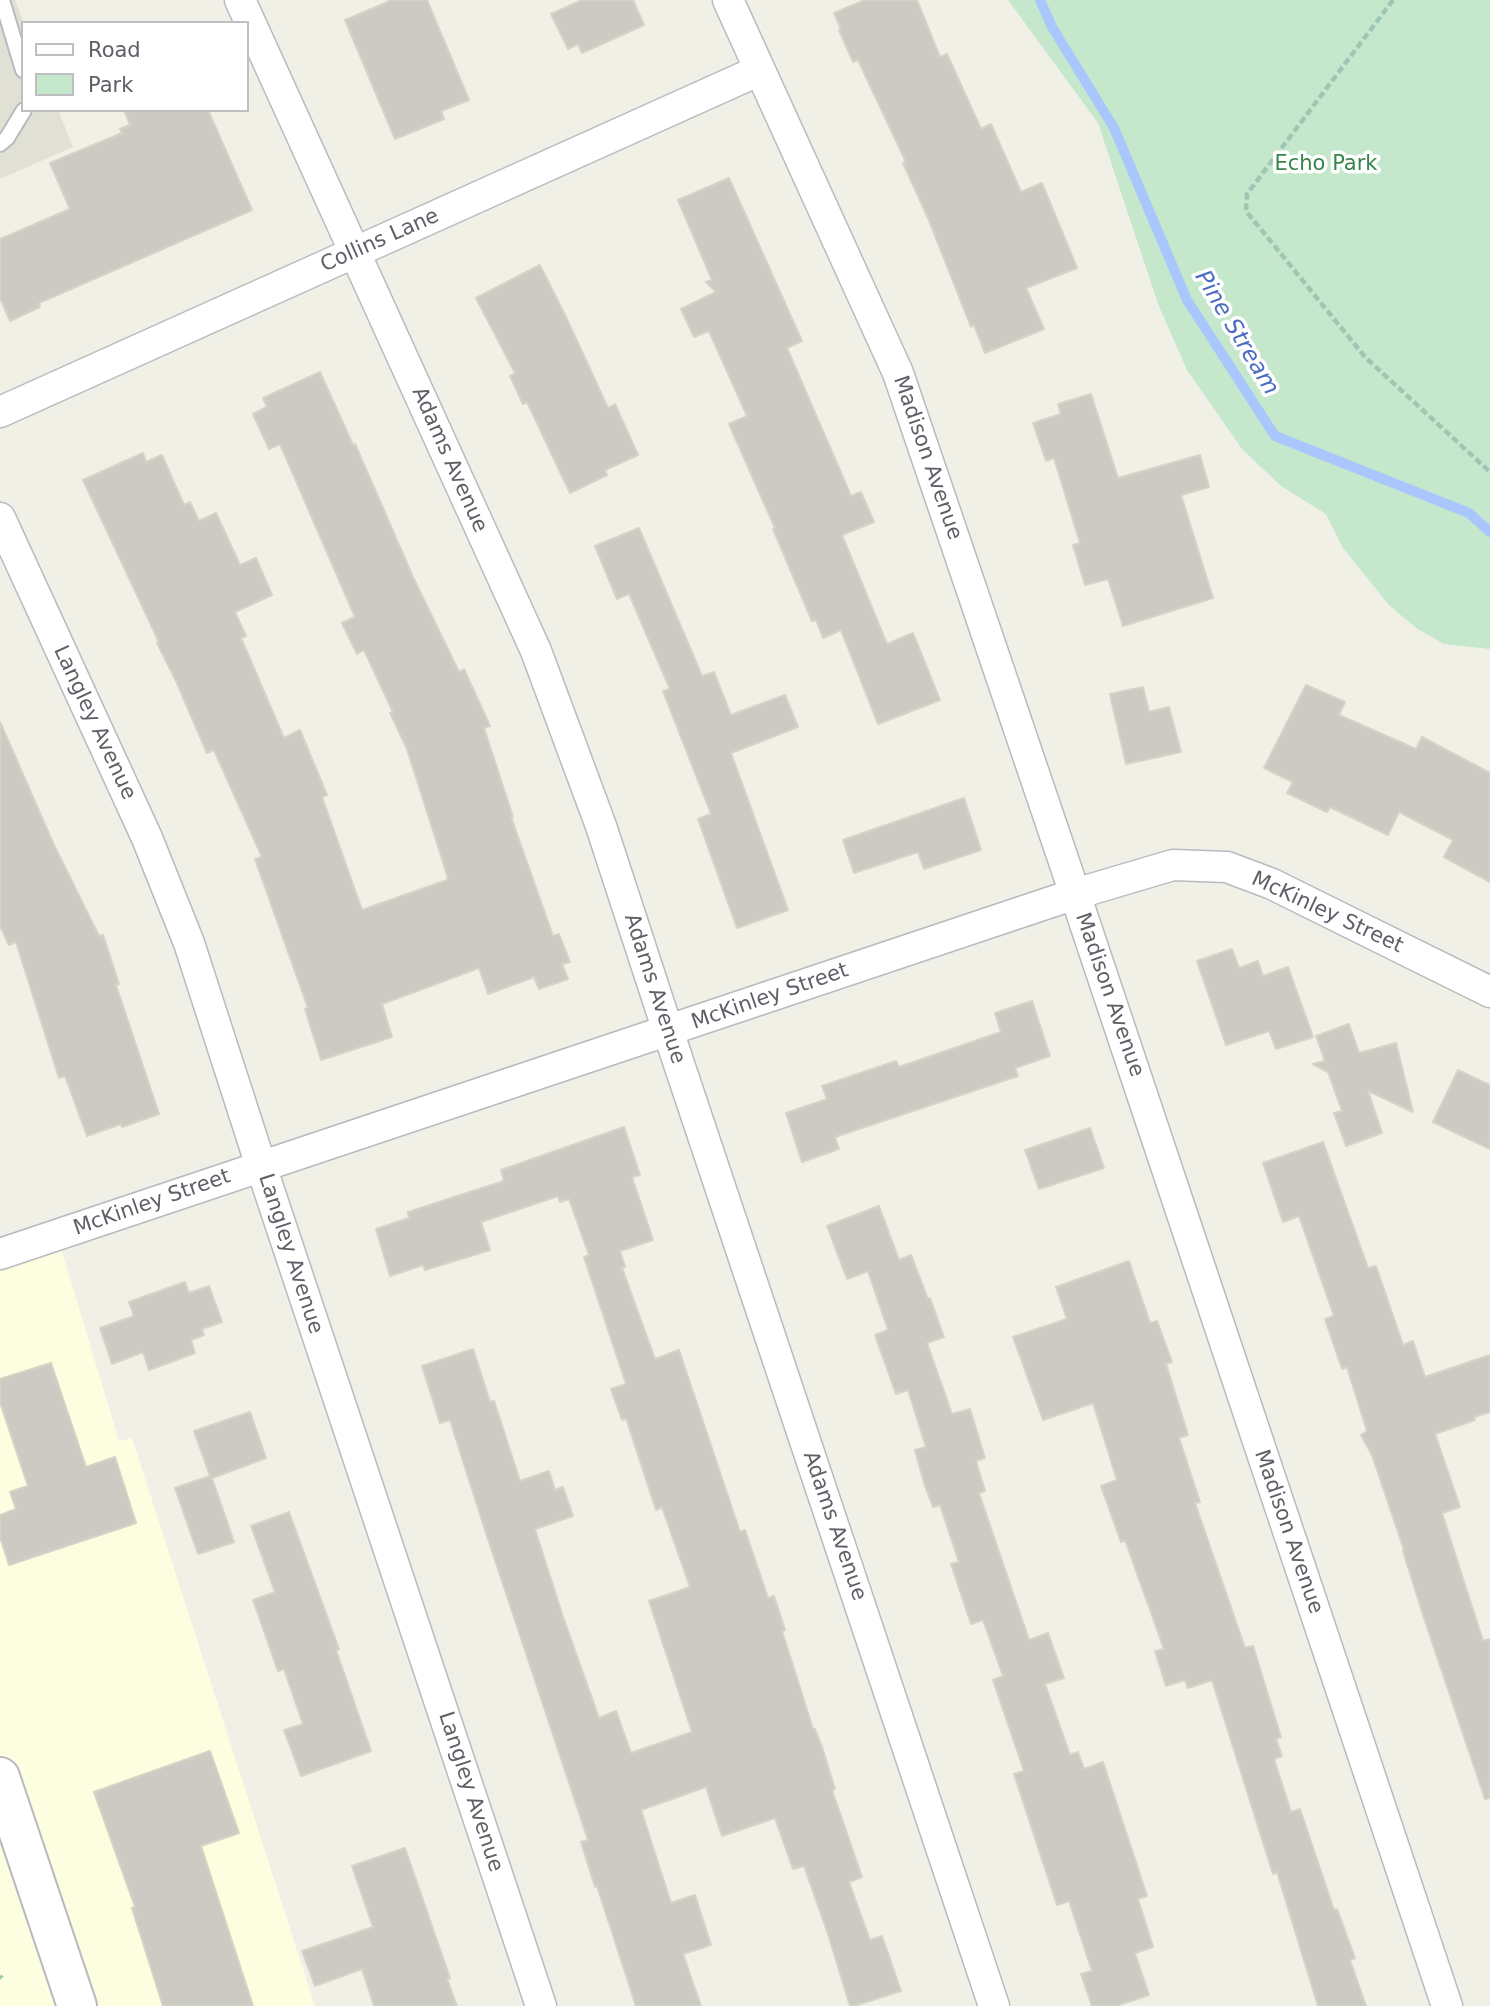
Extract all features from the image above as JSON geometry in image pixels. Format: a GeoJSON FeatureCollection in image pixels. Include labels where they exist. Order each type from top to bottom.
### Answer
{"type":"FeatureCollection","features":[{"type":"Feature","properties":{"kind":"main road"},"geometry":{"type":"LineString","coordinates":[[0,1778],[77,2006]]}},
{"type":"Feature","properties":{"kind":"street","name":"Adams Avenue"},"geometry":{"type":"LineString","coordinates":[[240,0],[536,651],[601,826],[994,2006]]}},
{"type":"Feature","properties":{"kind":"street","name":"Madison Avenue"},"geometry":{"type":"LineString","coordinates":[[728,0],[898,373],[1447,2006]]}},
{"type":"Feature","properties":{"kind":"street","name":"Collins Lane"},"geometry":{"type":"LineString","coordinates":[[0,412],[760,70]]}},
{"type":"Feature","properties":{"kind":"street","name":"Langley Avenue"},"geometry":{"type":"LineString","coordinates":[[0,518],[147,838],[189,943],[541,2006]]}},
{"type":"Feature","properties":{"kind":"street","name":"McKinley Street"},"geometry":{"type":"LineString","coordinates":[[0,1254],[1075,894],[1173,865],[1227,867],[1272,884],[1490,992]]}},
{"type":"Feature","properties":{"kind":"lane"},"geometry":{"type":"LineString","coordinates":[[2,0],[21,63]]}},
{"type":"Feature","properties":{"kind":"lane"},"geometry":{"type":"LineString","coordinates":[[0,144],[7,138],[23,112]]}},
{"type":"Feature","properties":{"kind":"path"},"geometry":{"type":"LineString","coordinates":[[1393,0],[1247,194],[1246,211],[1366,357],[1490,472]]}},
{"type":"Feature","properties":{"kind":"shaded area"},"geometry":{"type":"Polygon","coordinates":[[[0,0],[15,0],[23,21],[21,21],[21,112],[59,112],[73,147],[0,179],[0,0]]]}},
{"type":"Feature","properties":{"kind":"shaded area"},"geometry":{"type":"Polygon","coordinates":[[[59,1242],[119,1441],[132,1438],[315,2006],[0,2006],[0,1260],[59,1242]]]}},
{"type":"Feature","properties":{"kind":"green space","name":"Echo Park"},"geometry":{"type":"Polygon","coordinates":[[[1008,0],[1490,0],[1490,649],[1444,644],[1416,628],[1389,605],[1343,548],[1326,514],[1281,486],[1242,449],[1187,370],[1158,304],[1098,123],[1008,0]]]}},
{"type":"Feature","properties":{"kind":"building"},"geometry":{"type":"Polygon","coordinates":[[[392,0],[427,0],[469,100],[441,111],[444,119],[395,139],[345,20],[392,0]]]}},
{"type":"Feature","properties":{"kind":"building"},"geometry":{"type":"Polygon","coordinates":[[[582,0],[633,0],[644,25],[582,53],[578,44],[568,49],[551,14],[582,0]]]}},
{"type":"Feature","properties":{"kind":"building"},"geometry":{"type":"Polygon","coordinates":[[[865,0],[917,0],[940,57],[947,54],[981,129],[991,124],[1021,192],[1042,183],[1077,268],[1026,288],[1044,329],[985,353],[974,325],[971,327],[903,163],[906,162],[858,60],[853,62],[839,30],[841,29],[834,13],[865,0]]]}},
{"type":"Feature","properties":{"kind":"building"},"geometry":{"type":"Polygon","coordinates":[[[125,112],[209,112],[252,210],[39,303],[40,307],[10,321],[0,298],[0,239],[70,209],[50,163],[122,133],[120,129],[130,125],[125,112]]]}},
{"type":"Feature","properties":{"kind":"building"},"geometry":{"type":"Polygon","coordinates":[[[729,178],[802,341],[787,348],[851,496],[861,492],[874,522],[842,535],[887,644],[913,633],[940,700],[878,724],[841,630],[823,638],[816,620],[812,621],[729,424],[747,416],[709,331],[694,337],[681,309],[716,292],[706,282],[712,280],[678,200],[729,178]]]}},
{"type":"Feature","properties":{"kind":"building"},"geometry":{"type":"Polygon","coordinates":[[[540,265],[608,408],[615,404],[638,455],[605,470],[607,475],[570,493],[527,402],[523,404],[510,376],[515,373],[476,298],[540,265]]]}},
{"type":"Feature","properties":{"kind":"building"},"geometry":{"type":"Polygon","coordinates":[[[320,372],[353,445],[355,444],[413,577],[459,672],[464,669],[490,726],[484,728],[511,817],[553,936],[559,934],[570,962],[562,964],[568,979],[539,989],[534,977],[488,994],[479,968],[382,1004],[392,1037],[321,1060],[305,1009],[308,1008],[255,859],[262,857],[214,750],[207,753],[157,643],[159,642],[83,480],[143,453],[146,462],[162,455],[184,505],[190,502],[199,521],[216,513],[240,565],[256,558],[272,595],[235,612],[246,636],[241,638],[284,738],[300,730],[327,795],[322,797],[362,910],[447,880],[407,749],[390,713],[393,712],[364,650],[357,654],[342,623],[355,617],[280,444],[269,449],[253,414],[267,407],[263,398],[320,372]]]}},
{"type":"Feature","properties":{"kind":"building"},"geometry":{"type":"Polygon","coordinates":[[[1091,394],[1118,478],[1200,455],[1209,487],[1181,495],[1213,598],[1123,626],[1108,579],[1085,585],[1073,545],[1080,543],[1054,458],[1046,461],[1033,423],[1061,414],[1058,404],[1091,394]]]}},
{"type":"Feature","properties":{"kind":"building"},"geometry":{"type":"Polygon","coordinates":[[[639,528],[702,676],[714,672],[731,715],[785,695],[798,727],[731,753],[788,910],[737,928],[698,819],[711,814],[663,691],[670,689],[629,594],[617,599],[595,546],[639,528]]]}},
{"type":"Feature","properties":{"kind":"building"},"geometry":{"type":"Polygon","coordinates":[[[1306,685],[1345,702],[1339,715],[1416,749],[1422,737],[1490,773],[1490,882],[1444,857],[1453,840],[1399,812],[1388,835],[1330,807],[1327,812],[1287,793],[1293,782],[1264,768],[1306,685]]]}},
{"type":"Feature","properties":{"kind":"building"},"geometry":{"type":"Polygon","coordinates":[[[1143,687],[1149,712],[1169,707],[1181,752],[1126,764],[1110,694],[1143,687]]]}},
{"type":"Feature","properties":{"kind":"building"},"geometry":{"type":"Polygon","coordinates":[[[0,722],[54,845],[99,936],[103,935],[119,984],[116,985],[159,1114],[87,1136],[65,1076],[59,1078],[16,942],[9,945],[0,926],[0,722]]]}},
{"type":"Feature","properties":{"kind":"building"},"geometry":{"type":"Polygon","coordinates":[[[964,798],[981,850],[924,869],[918,852],[854,873],[843,840],[964,798]]]}},
{"type":"Feature","properties":{"kind":"building"},"geometry":{"type":"Polygon","coordinates":[[[1232,949],[1239,968],[1258,961],[1263,976],[1288,967],[1313,1037],[1276,1049],[1269,1031],[1226,1045],[1197,961],[1232,949]]]}},
{"type":"Feature","properties":{"kind":"building"},"geometry":{"type":"Polygon","coordinates":[[[1032,1001],[1050,1056],[1015,1068],[1018,1076],[835,1137],[839,1149],[802,1162],[786,1113],[827,1099],[822,1086],[896,1061],[899,1067],[1001,1032],[995,1013],[1032,1001]]]}},
{"type":"Feature","properties":{"kind":"building"},"geometry":{"type":"Polygon","coordinates":[[[1349,1024],[1359,1053],[1396,1043],[1413,1112],[1368,1091],[1382,1133],[1346,1146],[1334,1113],[1342,1111],[1328,1072],[1313,1064],[1325,1061],[1316,1036],[1349,1024]]]}},
{"type":"Feature","properties":{"kind":"building"},"geometry":{"type":"Polygon","coordinates":[[[1458,1070],[1490,1085],[1490,1149],[1433,1122],[1458,1070]]]}},
{"type":"Feature","properties":{"kind":"building"},"geometry":{"type":"Polygon","coordinates":[[[624,1127],[640,1175],[632,1177],[653,1240],[620,1251],[625,1267],[622,1268],[655,1359],[679,1350],[740,1532],[745,1530],[768,1598],[774,1596],[785,1630],[782,1631],[813,1729],[822,1747],[835,1789],[832,1790],[862,1877],[849,1882],[870,1940],[882,1936],[901,1991],[854,2006],[850,2006],[804,1866],[793,1869],[775,1818],[722,1836],[706,1787],[641,1810],[671,1903],[695,1895],[711,1945],[683,1954],[701,2006],[636,2006],[581,1842],[588,1840],[450,1420],[440,1423],[422,1366],[473,1349],[490,1402],[494,1401],[520,1481],[549,1471],[555,1490],[563,1487],[573,1516],[535,1529],[599,1718],[616,1711],[631,1753],[692,1732],[649,1601],[690,1587],[662,1507],[656,1510],[626,1418],[622,1420],[611,1389],[626,1384],[584,1257],[589,1255],[569,1199],[560,1202],[558,1196],[481,1222],[490,1250],[425,1270],[423,1265],[390,1276],[376,1229],[409,1218],[408,1212],[504,1181],[501,1170],[624,1127]]]}},
{"type":"Feature","properties":{"kind":"building"},"geometry":{"type":"Polygon","coordinates":[[[1090,1128],[1104,1168],[1039,1189],[1025,1150],[1090,1128]]]}},
{"type":"Feature","properties":{"kind":"building"},"geometry":{"type":"Polygon","coordinates":[[[1323,1142],[1368,1268],[1376,1266],[1403,1345],[1413,1341],[1425,1377],[1490,1355],[1490,1412],[1435,1434],[1460,1507],[1442,1513],[1483,1641],[1490,1639],[1490,1798],[1485,1799],[1372,1455],[1361,1435],[1367,1431],[1347,1367],[1342,1369],[1325,1319],[1334,1316],[1299,1216],[1283,1222],[1263,1163],[1323,1142]]]}},
{"type":"Feature","properties":{"kind":"building"},"geometry":{"type":"Polygon","coordinates":[[[879,1206],[899,1260],[911,1255],[944,1337],[927,1343],[952,1414],[970,1409],[985,1458],[976,1461],[985,1491],[979,1493],[1029,1640],[1048,1633],[1064,1678],[1045,1684],[1070,1755],[1078,1752],[1084,1769],[1103,1762],[1147,1896],[1138,1899],[1153,1947],[1135,1953],[1149,1995],[1116,2006],[1092,2006],[1081,1974],[1092,1971],[1069,1901],[1057,1905],[1014,1774],[1024,1771],[993,1680],[1003,1676],[983,1620],[971,1624],[951,1564],[959,1562],[940,1505],[933,1507],[925,1486],[915,1450],[926,1447],[908,1390],[896,1394],[875,1335],[888,1330],[868,1271],[847,1279],[827,1226],[879,1206]]]}},
{"type":"Feature","properties":{"kind":"building"},"geometry":{"type":"Polygon","coordinates":[[[1129,1261],[1150,1323],[1157,1321],[1172,1362],[1166,1364],[1188,1435],[1179,1438],[1200,1502],[1195,1503],[1245,1648],[1253,1646],[1281,1737],[1276,1739],[1282,1756],[1274,1759],[1291,1812],[1300,1809],[1334,1910],[1337,1909],[1355,1958],[1350,1960],[1366,2006],[1318,2006],[1277,1872],[1273,1874],[1212,1680],[1188,1688],[1185,1680],[1166,1686],[1155,1651],[1164,1649],[1125,1540],[1121,1542],[1101,1486],[1117,1480],[1093,1403],[1043,1420],[1013,1337],[1067,1319],[1056,1287],[1129,1261]]]}},
{"type":"Feature","properties":{"kind":"building"},"geometry":{"type":"Polygon","coordinates":[[[185,1282],[189,1293],[209,1286],[222,1322],[202,1329],[204,1335],[191,1340],[195,1353],[149,1370],[143,1352],[112,1364],[100,1328],[134,1316],[129,1302],[185,1282]]]}},
{"type":"Feature","properties":{"kind":"building"},"geometry":{"type":"Polygon","coordinates":[[[51,1363],[86,1467],[115,1457],[136,1523],[9,1565],[0,1537],[0,1515],[16,1509],[10,1492],[28,1486],[0,1402],[0,1379],[51,1363]]]}},
{"type":"Feature","properties":{"kind":"building"},"geometry":{"type":"Polygon","coordinates":[[[250,1412],[266,1458],[212,1478],[234,1542],[198,1554],[175,1488],[210,1476],[194,1431],[250,1412]]]}},
{"type":"Feature","properties":{"kind":"building"},"geometry":{"type":"Polygon","coordinates":[[[289,1512],[339,1649],[336,1650],[371,1751],[301,1776],[284,1730],[303,1724],[284,1669],[278,1671],[253,1600],[275,1592],[251,1526],[289,1512]]]}},
{"type":"Feature","properties":{"kind":"building"},"geometry":{"type":"Polygon","coordinates":[[[210,1751],[239,1833],[201,1846],[253,2006],[163,2006],[132,1908],[135,1907],[94,1792],[210,1751]]]}},
{"type":"Feature","properties":{"kind":"building"},"geometry":{"type":"Polygon","coordinates":[[[405,1848],[450,1978],[447,1979],[457,2006],[374,2006],[362,1969],[315,1986],[302,1951],[373,1927],[352,1866],[405,1848]]]}},
{"type":"Feature","properties":{"kind":"waterway","name":"Pine Stream"},"geometry":{"type":"LineString","coordinates":[[1040,0],[1052,27],[1114,128],[1187,300],[1275,436],[1469,513],[1490,532]]}}]}
